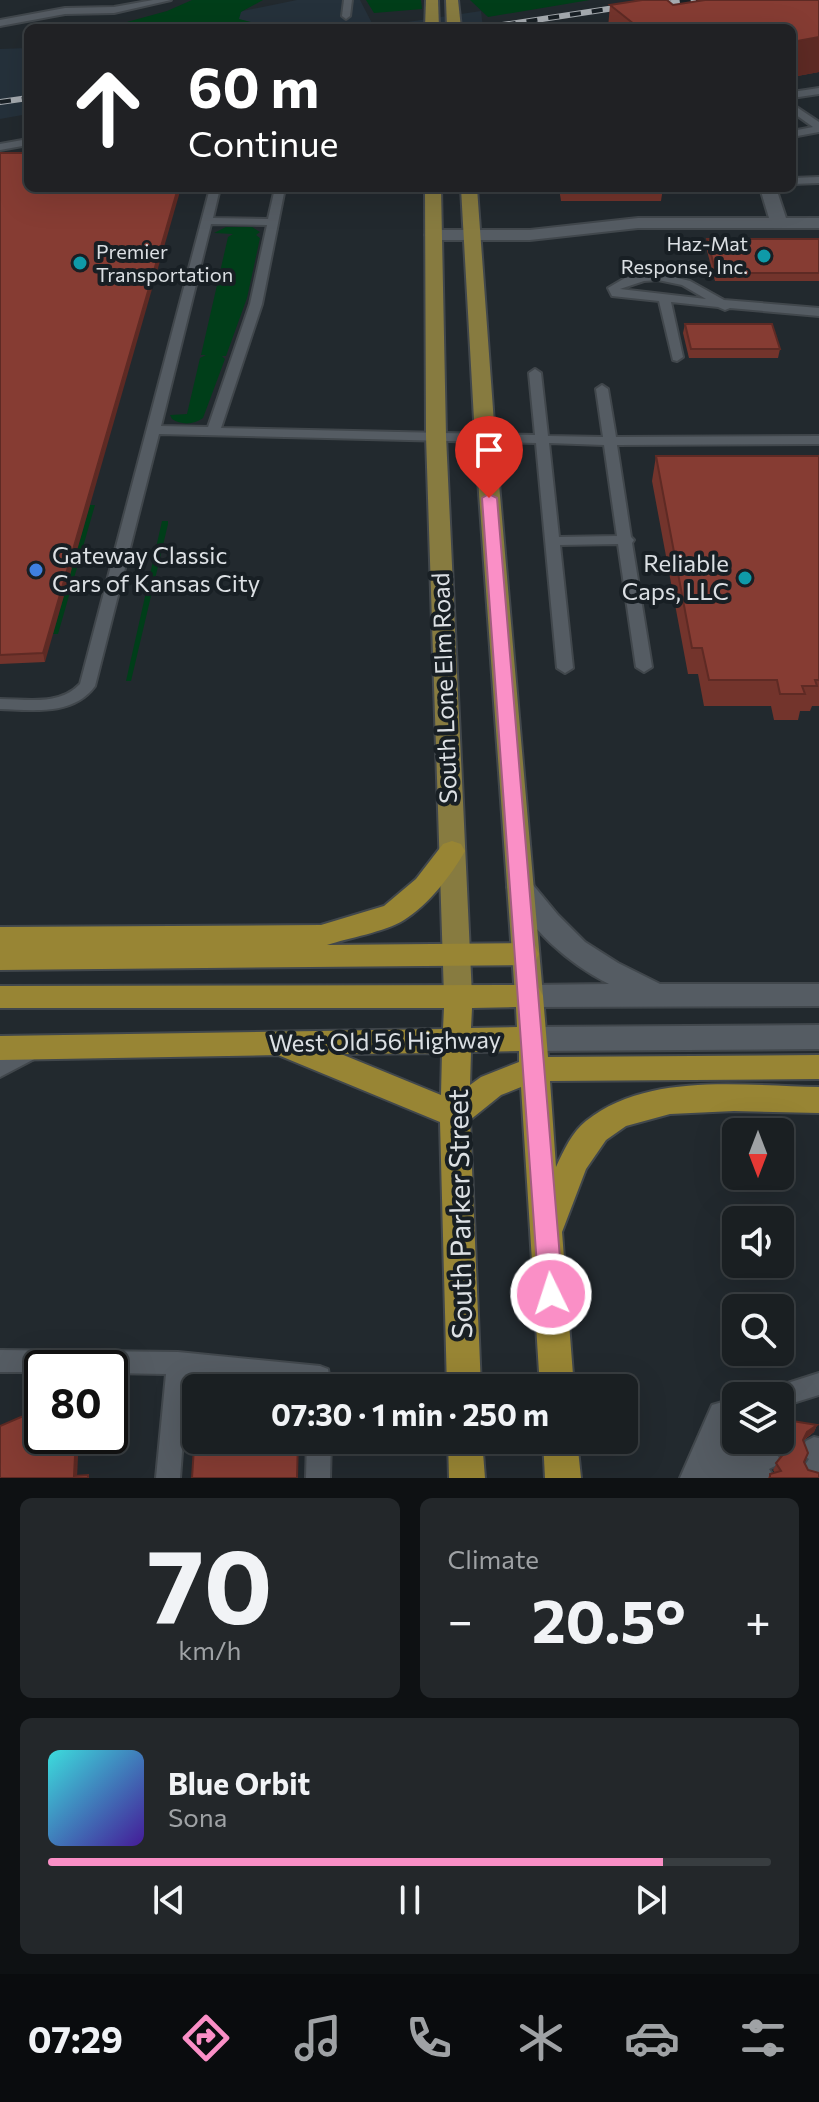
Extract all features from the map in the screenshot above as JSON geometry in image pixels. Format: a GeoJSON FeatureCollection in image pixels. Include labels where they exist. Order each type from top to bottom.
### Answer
{"type":"FeatureCollection","features":[{"type":"Feature","properties":{"kind":"highway"},"geometry":{"type":"LineString","coordinates":[[0,938],[321,936],[393,914],[425,886],[452,851]]}},
{"type":"Feature","properties":{"kind":"highway"},"geometry":{"type":"LineString","coordinates":[[0,959],[525,954]]}},
{"type":"Feature","properties":{"kind":"highway","name":"South Parker Street"},"geometry":{"type":"LineString","coordinates":[[458,996],[455,1115],[464,1374]]}},
{"type":"Feature","properties":{"kind":"highway"},"geometry":{"type":"LineString","coordinates":[[529,996],[556,1374]]}},
{"type":"Feature","properties":{"kind":"highway","name":"West Old 56 Highway"},"geometry":{"type":"LineString","coordinates":[[0,997],[529,996]]}},
{"type":"Feature","properties":{"kind":"highway","name":"West Old 56 Highway"},"geometry":{"type":"LineString","coordinates":[[0,1048],[532,1039]]}},
{"type":"Feature","properties":{"kind":"highway"},"geometry":{"type":"LineString","coordinates":[[266,1043],[348,1069],[455,1115],[491,1086],[535,1069],[819,1067]]}},
{"type":"Feature","properties":{"kind":"highway"},"geometry":{"type":"LineString","coordinates":[[547,1231],[577,1157],[596,1130],[624,1113],[651,1105],[707,1099],[819,1100]]}},
{"type":"Feature","properties":{"kind":"highway"},"geometry":{"type":"LineString","coordinates":[[466,1454],[467,1478]]}},
{"type":"Feature","properties":{"kind":"highway"},"geometry":{"type":"LineString","coordinates":[[561,1454],[563,1478]]}},
{"type":"Feature","properties":{"kind":"main road"},"geometry":{"type":"LineString","coordinates":[[452,2],[454,24]]}},
{"type":"Feature","properties":{"kind":"main road"},"geometry":{"type":"LineString","coordinates":[[432,3],[432,24]]}},
{"type":"Feature","properties":{"kind":"main road","name":"South Lone Elm Road"},"geometry":{"type":"LineString","coordinates":[[433,192],[436,436],[458,996]]}},
{"type":"Feature","properties":{"kind":"main road"},"geometry":{"type":"LineString","coordinates":[[469,192],[485,437],[529,996]]}},
{"type":"Feature","properties":{"kind":"street"},"geometry":{"type":"LineString","coordinates":[[769,192],[779,223]]}},
{"type":"Feature","properties":{"kind":"street"},"geometry":{"type":"LineString","coordinates":[[433,235],[541,234],[638,223],[819,223]]}},
{"type":"Feature","properties":{"kind":"street"},"geometry":{"type":"LineString","coordinates":[[520,887],[549,928],[576,952],[608,974],[662,996]]}},
{"type":"Feature","properties":{"kind":"street","name":"West Old 56 Highway"},"geometry":{"type":"LineString","coordinates":[[529,996],[819,995]]}},
{"type":"Feature","properties":{"kind":"street","name":"West Old 56 Highway"},"geometry":{"type":"LineString","coordinates":[[532,1039],[819,1037]]}},
{"type":"Feature","properties":{"kind":"lane"},"geometry":{"type":"LineString","coordinates":[[76,11],[80,0]]}},
{"type":"Feature","properties":{"kind":"lane"},"geometry":{"type":"LineString","coordinates":[[0,23],[76,11],[114,10],[167,0]]}},
{"type":"Feature","properties":{"kind":"lane"},"geometry":{"type":"LineString","coordinates":[[346,16],[348,0]]}},
{"type":"Feature","properties":{"kind":"lane"},"geometry":{"type":"LineString","coordinates":[[796,94],[819,91]]}},
{"type":"Feature","properties":{"kind":"lane"},"geometry":{"type":"LineString","coordinates":[[796,110],[819,128]]}},
{"type":"Feature","properties":{"kind":"lane"},"geometry":{"type":"LineString","coordinates":[[796,133],[819,128]]}},
{"type":"Feature","properties":{"kind":"lane"},"geometry":{"type":"LineString","coordinates":[[0,147],[24,143]]}},
{"type":"Feature","properties":{"kind":"lane"},"geometry":{"type":"LineString","coordinates":[[796,181],[819,180]]}},
{"type":"Feature","properties":{"kind":"lane"},"geometry":{"type":"LineString","coordinates":[[0,704],[60,703],[73,699],[87,686],[214,192]]}},
{"type":"Feature","properties":{"kind":"lane"},"geometry":{"type":"LineString","coordinates":[[214,430],[256,304],[279,192]]}},
{"type":"Feature","properties":{"kind":"lane"},"geometry":{"type":"LineString","coordinates":[[207,221],[273,222]]}},
{"type":"Feature","properties":{"kind":"lane"},"geometry":{"type":"LineString","coordinates":[[725,306],[706,291],[665,274],[623,283],[614,288],[616,294],[665,300],[725,306],[819,312]]}},
{"type":"Feature","properties":{"kind":"lane"},"geometry":{"type":"LineString","coordinates":[[665,300],[677,357]]}},
{"type":"Feature","properties":{"kind":"lane"},"geometry":{"type":"LineString","coordinates":[[535,373],[565,668]]}},
{"type":"Feature","properties":{"kind":"lane"},"geometry":{"type":"LineString","coordinates":[[602,389],[644,667]]}},
{"type":"Feature","properties":{"kind":"lane"},"geometry":{"type":"LineString","coordinates":[[154,430],[542,440],[819,440]]}},
{"type":"Feature","properties":{"kind":"lane"},"geometry":{"type":"LineString","coordinates":[[553,541],[627,540]]}},
{"type":"Feature","properties":{"kind":"lane"},"geometry":{"type":"LineString","coordinates":[[0,1069],[36,1048]]}},
{"type":"Feature","properties":{"kind":"lane"},"geometry":{"type":"LineString","coordinates":[[0,1361],[178,1363],[290,1374]]}},
{"type":"Feature","properties":{"kind":"lane"},"geometry":{"type":"LineString","coordinates":[[168,1478],[178,1363]]}},
{"type":"Feature","properties":{"kind":"lane"},"geometry":{"type":"LineString","coordinates":[[794,1392],[819,1384]]}},
{"type":"Feature","properties":{"kind":"lane"},"geometry":{"type":"LineString","coordinates":[[699,1467],[722,1412]]}},
{"type":"Feature","properties":{"kind":"lane"},"geometry":{"type":"LineString","coordinates":[[699,1467],[722,1447]]}},
{"type":"Feature","properties":{"kind":"lane"},"geometry":{"type":"LineString","coordinates":[[318,1478],[319,1454]]}},
{"type":"Feature","properties":{"kind":"lane"},"geometry":{"type":"LineString","coordinates":[[699,1467],[736,1473],[765,1454]]}},
{"type":"Feature","properties":{"kind":"shaded area"},"geometry":{"type":"Polygon","coordinates":[[[297,0],[360,0],[372,24],[179,24],[297,0]]]}},
{"type":"Feature","properties":{"kind":"shaded area"},"geometry":{"type":"Polygon","coordinates":[[[481,11],[483,24],[394,24],[481,11]]]}},
{"type":"Feature","properties":{"kind":"shaded area"},"geometry":{"type":"Polygon","coordinates":[[[24,48],[24,115],[0,119],[0,49],[24,48]]]}},
{"type":"Feature","properties":{"kind":"green space"},"geometry":{"type":"Polygon","coordinates":[[[192,0],[263,0],[241,12],[239,19],[251,22],[247,24],[120,24],[167,11],[192,0]]]}},
{"type":"Feature","properties":{"kind":"green space"},"geometry":{"type":"Polygon","coordinates":[[[366,0],[421,0],[422,9],[374,13],[366,0]]]}},
{"type":"Feature","properties":{"kind":"green space"},"geometry":{"type":"Polygon","coordinates":[[[470,0],[590,0],[488,17],[470,0]]]}},
{"type":"Feature","properties":{"kind":"green space"},"geometry":{"type":"Polygon","coordinates":[[[226,227],[252,227],[260,232],[256,235],[260,238],[247,298],[226,356],[222,356],[225,359],[203,418],[192,423],[179,422],[170,415],[187,414],[200,358],[206,355],[201,355],[228,237],[233,234],[214,233],[226,227]]]}},
{"type":"Feature","properties":{"kind":"green space"},"geometry":{"type":"Polygon","coordinates":[[[90,505],[95,505],[58,634],[53,634],[90,505]]]}},
{"type":"Feature","properties":{"kind":"green space"},"geometry":{"type":"Polygon","coordinates":[[[162,521],[168,521],[168,524],[131,681],[126,681],[162,521]]]}},
{"type":"Feature","properties":{"kind":"building"},"geometry":{"type":"Polygon","coordinates":[[[642,0],[667,0],[673,5],[705,0],[819,0],[819,37],[796,41],[796,24],[634,24],[610,5],[642,0]]]}},
{"type":"Feature","properties":{"kind":"building"},"geometry":{"type":"Polygon","coordinates":[[[0,153],[24,153],[24,192],[177,192],[43,653],[0,655],[0,153]]]}},
{"type":"Feature","properties":{"kind":"building","name":"Haz-Mat Response, Inc."},"geometry":{"type":"Polygon","coordinates":[[[707,239],[819,239],[819,273],[716,273],[707,239]]]}},
{"type":"Feature","properties":{"kind":"building"},"geometry":{"type":"Polygon","coordinates":[[[685,324],[772,324],[780,349],[691,349],[685,324]]]}},
{"type":"Feature","properties":{"kind":"building","name":"Reliable Caps, LLC"},"geometry":{"type":"Polygon","coordinates":[[[656,456],[819,456],[819,680],[815,680],[817,686],[802,686],[805,694],[780,694],[777,680],[709,680],[702,648],[692,648],[656,456]]]}},
{"type":"Feature","properties":{"kind":"building"},"geometry":{"type":"Polygon","coordinates":[[[24,1417],[24,1454],[75,1454],[74,1476],[88,1475],[88,1478],[0,1478],[0,1426],[24,1417]]]}},
{"type":"Feature","properties":{"kind":"building"},"geometry":{"type":"Polygon","coordinates":[[[794,1421],[817,1425],[807,1432],[803,1440],[808,1453],[804,1462],[808,1470],[819,1473],[819,1478],[770,1478],[770,1474],[781,1471],[776,1463],[783,1454],[794,1454],[794,1421]]]}},
{"type":"Feature","properties":{"kind":"building"},"geometry":{"type":"Polygon","coordinates":[[[194,1454],[298,1454],[297,1478],[192,1478],[194,1454]]]}},
{"type":"Feature","properties":{"kind":"railway"},"geometry":{"type":"LineString","coordinates":[[509,24],[667,0]]}},
{"type":"Feature","properties":{"kind":"railway"},"geometry":{"type":"LineString","coordinates":[[658,5],[693,0]]}},
{"type":"Feature","properties":{"kind":"railway"},"geometry":{"type":"LineString","coordinates":[[0,102],[24,99]]}},
{"type":"Feature","properties":{"kind":"place","name":"Haz-Mat Response, Inc."},"geometry":{"type":"Point","coordinates":[764,256]}},
{"type":"Feature","properties":{"kind":"place","name":"Premier Transportation"},"geometry":{"type":"Point","coordinates":[80,263]}},
{"type":"Feature","properties":{"kind":"place","name":"Gateway Classic Cars of Kansas City"},"geometry":{"type":"Point","coordinates":[36,570]}},
{"type":"Feature","properties":{"kind":"place","name":"Reliable Caps, LLC"},"geometry":{"type":"Point","coordinates":[745,578]}},
{"type":"Feature","properties":{"kind":"route"},"geometry":{"type":"LineString","coordinates":[[489,498],[551,1294]]}}]}
